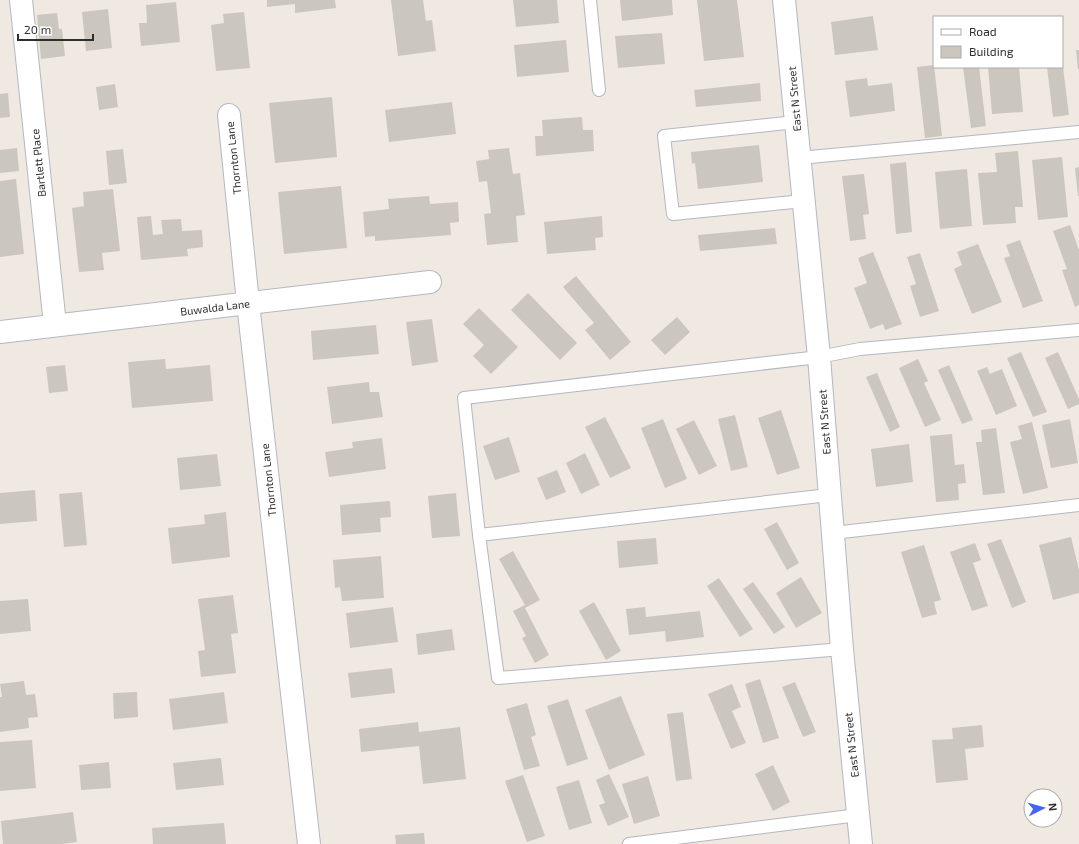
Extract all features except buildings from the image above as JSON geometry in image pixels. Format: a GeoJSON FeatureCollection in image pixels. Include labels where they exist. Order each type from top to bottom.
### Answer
{"type":"FeatureCollection","features":[{"type":"Feature","properties":{"kind":"street","name":"Bartlett Place"},"geometry":{"type":"LineString","coordinates":[[21,0],[55,326]]}},
{"type":"Feature","properties":{"kind":"street","name":"East N Street"},"geometry":{"type":"LineString","coordinates":[[784,0],[819,357],[842,649],[861,844]]}},
{"type":"Feature","properties":{"kind":"street","name":"Thornton Lane"},"geometry":{"type":"LineString","coordinates":[[229,115],[248,303],[309,844]]}},
{"type":"Feature","properties":{"kind":"street","name":"Buwalda Lane"},"geometry":{"type":"LineString","coordinates":[[0,332],[430,282]]}},
{"type":"Feature","properties":{"kind":"lane"},"geometry":{"type":"LineString","coordinates":[[590,0],[599,90]]}},
{"type":"Feature","properties":{"kind":"lane"},"geometry":{"type":"LineString","coordinates":[[796,122],[664,136],[673,214],[804,201]]}},
{"type":"Feature","properties":{"kind":"lane"},"geometry":{"type":"LineString","coordinates":[[799,158],[1079,132]]}},
{"type":"Feature","properties":{"kind":"lane"},"geometry":{"type":"LineString","coordinates":[[842,649],[498,678],[479,535],[464,398],[819,357],[860,349],[1079,330]]}},
{"type":"Feature","properties":{"kind":"lane"},"geometry":{"type":"LineString","coordinates":[[479,535],[829,494]]}},
{"type":"Feature","properties":{"kind":"lane"},"geometry":{"type":"LineString","coordinates":[[832,533],[1079,505]]}},
{"type":"Feature","properties":{"kind":"lane"},"geometry":{"type":"LineString","coordinates":[[629,844],[858,815]]}}]}
